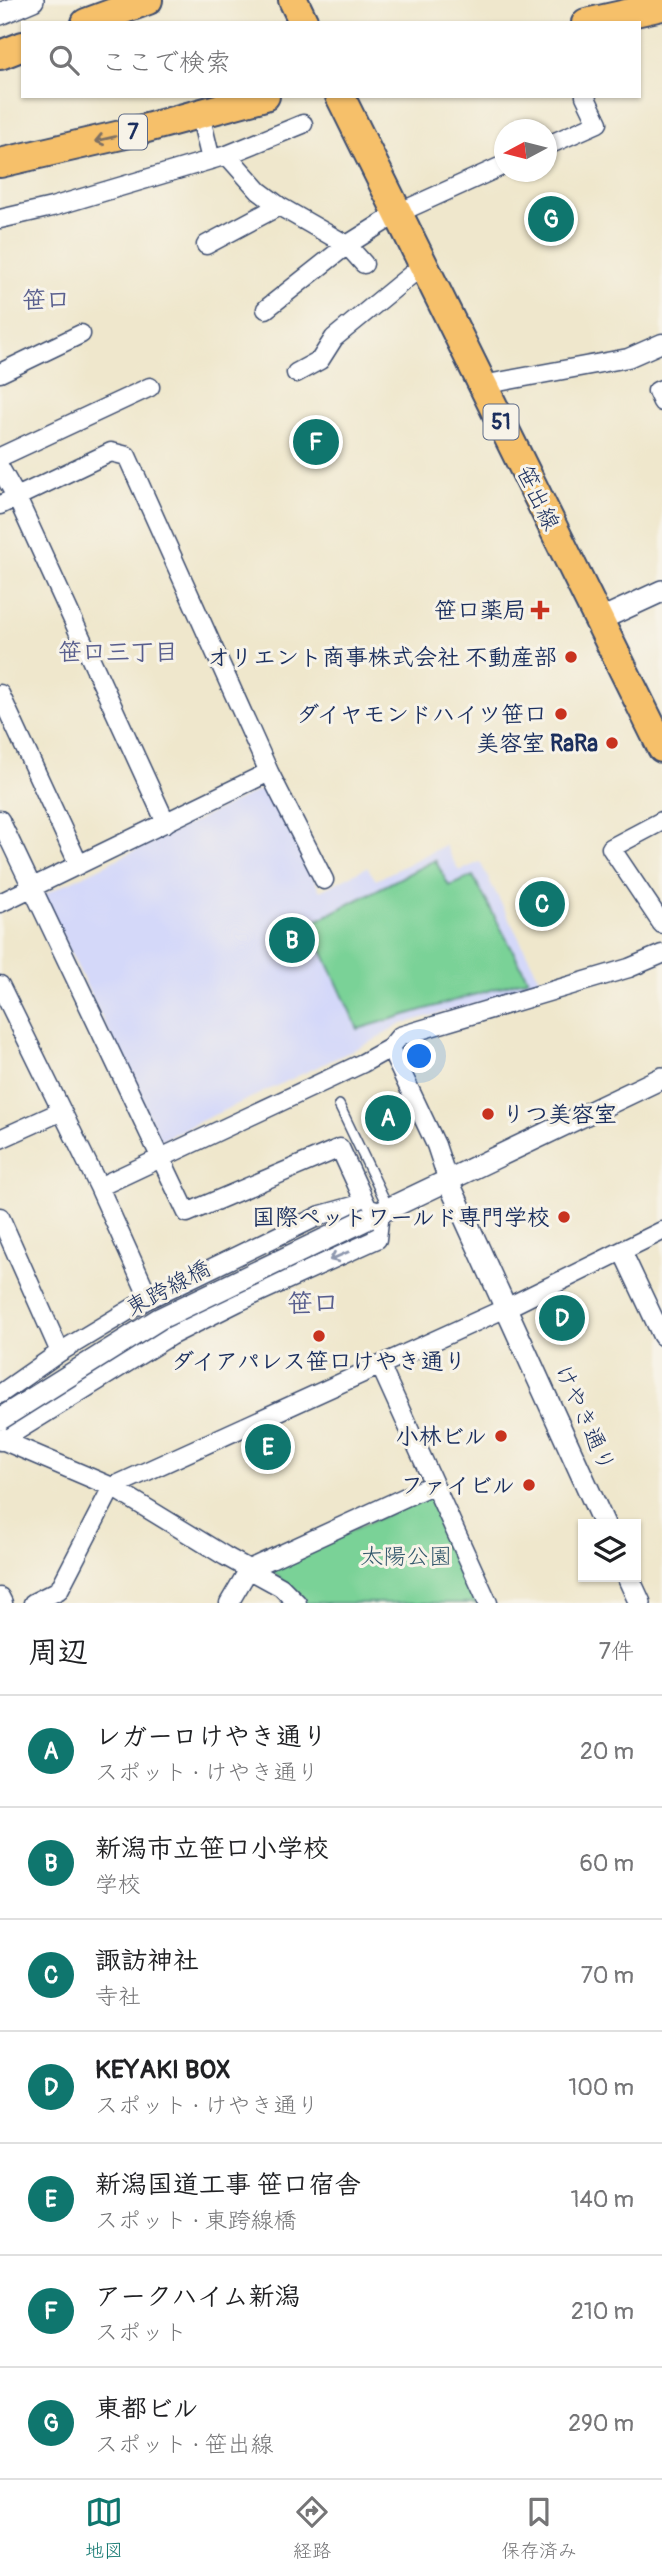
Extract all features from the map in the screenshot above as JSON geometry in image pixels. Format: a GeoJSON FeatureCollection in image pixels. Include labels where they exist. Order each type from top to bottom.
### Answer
{"type":"FeatureCollection","features":[{"type":"Feature","properties":{"kind":"main road"},"geometry":{"type":"LineString","coordinates":[[91,21],[148,0]]}},
{"type":"Feature","properties":{"kind":"main road"},"geometry":{"type":"LineString","coordinates":[[293,0],[303,21]]}},
{"type":"Feature","properties":{"kind":"main road"},"geometry":{"type":"LineString","coordinates":[[595,21],[662,6]]}},
{"type":"Feature","properties":{"kind":"main road"},"geometry":{"type":"LineString","coordinates":[[0,55],[21,47]]}},
{"type":"Feature","properties":{"kind":"main road","name":"7"},"geometry":{"type":"LineString","coordinates":[[0,163],[258,98]]}},
{"type":"Feature","properties":{"kind":"main road","name":"笹出線"},"geometry":{"type":"LineString","coordinates":[[341,98],[662,748]]}},
{"type":"Feature","properties":{"kind":"street"},"geometry":{"type":"LineString","coordinates":[[0,14],[28,2]]}},
{"type":"Feature","properties":{"kind":"street"},"geometry":{"type":"LineString","coordinates":[[557,141],[598,123],[586,98]]}},
{"type":"Feature","properties":{"kind":"street"},"geometry":{"type":"LineString","coordinates":[[200,114],[219,158],[279,206],[347,245],[364,264]]}},
{"type":"Feature","properties":{"kind":"street"},"geometry":{"type":"LineString","coordinates":[[0,219],[219,158],[303,124]]}},
{"type":"Feature","properties":{"kind":"street"},"geometry":{"type":"LineString","coordinates":[[265,309],[347,245],[398,213],[494,170]]}},
{"type":"Feature","properties":{"kind":"street"},"geometry":{"type":"LineString","coordinates":[[206,245],[279,206]]}},
{"type":"Feature","properties":{"kind":"street"},"geometry":{"type":"LineString","coordinates":[[296,373],[320,360],[334,338],[423,265]]}},
{"type":"Feature","properties":{"kind":"street"},"geometry":{"type":"LineString","coordinates":[[0,373],[82,334]]}},
{"type":"Feature","properties":{"kind":"street"},"geometry":{"type":"LineString","coordinates":[[482,384],[628,358],[662,344]]}},
{"type":"Feature","properties":{"kind":"street"},"geometry":{"type":"LineString","coordinates":[[0,457],[150,387]]}},
{"type":"Feature","properties":{"kind":"street"},"geometry":{"type":"LineString","coordinates":[[662,389],[657,391],[662,402]]}},
{"type":"Feature","properties":{"kind":"street"},"geometry":{"type":"LineString","coordinates":[[0,505],[111,452],[127,456],[269,772],[324,880]]}},
{"type":"Feature","properties":{"kind":"street"},"geometry":{"type":"LineString","coordinates":[[0,468],[17,498],[166,823]]}},
{"type":"Feature","properties":{"kind":"street"},"geometry":{"type":"LineString","coordinates":[[599,620],[662,591]]}},
{"type":"Feature","properties":{"kind":"street"},"geometry":{"type":"LineString","coordinates":[[0,694],[79,865]]}},
{"type":"Feature","properties":{"kind":"street"},"geometry":{"type":"LineString","coordinates":[[0,903],[269,772]]}},
{"type":"Feature","properties":{"kind":"street"},"geometry":{"type":"LineString","coordinates":[[0,820],[187,1213],[340,1148],[377,1212],[377,1239],[170,1336],[0,1435]]}},
{"type":"Feature","properties":{"kind":"street"},"geometry":{"type":"LineString","coordinates":[[662,821],[611,848],[662,924]]}},
{"type":"Feature","properties":{"kind":"street"},"geometry":{"type":"LineString","coordinates":[[99,1186],[363,1063],[390,1048],[400,1035],[629,968],[662,954]]}},
{"type":"Feature","properties":{"kind":"street"},"geometry":{"type":"LineString","coordinates":[[0,985],[99,1186],[149,1298]]}},
{"type":"Feature","properties":{"kind":"street"},"geometry":{"type":"LineString","coordinates":[[390,1048],[436,1145],[448,1181]]}},
{"type":"Feature","properties":{"kind":"street","name":"東跨線橋"},"geometry":{"type":"LineString","coordinates":[[0,1435],[159,1319],[377,1212],[448,1181],[662,1078]]}},
{"type":"Feature","properties":{"kind":"street"},"geometry":{"type":"LineString","coordinates":[[0,1139],[62,1111]]}},
{"type":"Feature","properties":{"kind":"street","name":"けやき通り"},"geometry":{"type":"LineString","coordinates":[[448,1181],[602,1519]]}},
{"type":"Feature","properties":{"kind":"street"},"geometry":{"type":"LineString","coordinates":[[0,1394],[60,1352],[149,1298],[321,1215],[357,1205],[377,1212]]}},
{"type":"Feature","properties":{"kind":"street"},"geometry":{"type":"LineString","coordinates":[[0,1217],[60,1352]]}},
{"type":"Feature","properties":{"kind":"street"},"geometry":{"type":"LineString","coordinates":[[33,1603],[65,1596],[112,1487],[506,1308],[662,1231]]}},
{"type":"Feature","properties":{"kind":"street"},"geometry":{"type":"LineString","coordinates":[[622,1251],[662,1336]]}},
{"type":"Feature","properties":{"kind":"street"},"geometry":{"type":"LineString","coordinates":[[380,1365],[488,1603]]}},
{"type":"Feature","properties":{"kind":"street"},"geometry":{"type":"LineString","coordinates":[[0,1435],[112,1487],[281,1587],[297,1603]]}},
{"type":"Feature","properties":{"kind":"street"},"geometry":{"type":"LineString","coordinates":[[229,1603],[249,1569],[435,1484]]}},
{"type":"Feature","properties":{"kind":"street"},"geometry":{"type":"LineString","coordinates":[[630,1582],[640,1603]]}},
{"type":"Feature","properties":{"kind":"street"},"geometry":{"type":"LineString","coordinates":[[0,1597],[3,1603]]}},
{"type":"Feature","properties":{"kind":"lane"},"geometry":{"type":"LineString","coordinates":[[339,1105],[377,1212]]}},
{"type":"Feature","properties":{"kind":"lane"},"geometry":{"type":"LineString","coordinates":[[149,1298],[170,1336]]}},
{"type":"Feature","properties":{"kind":"shaded area"},"geometry":{"type":"Polygon","coordinates":[[[268,786],[320,891],[367,867],[376,880],[445,845],[459,871],[480,862],[543,985],[398,1025],[373,1041],[160,1140],[43,895],[268,786]]]}},
{"type":"Feature","properties":{"kind":"green space"},"geometry":{"type":"Polygon","coordinates":[[[435,860],[449,886],[473,876],[528,979],[358,1029],[310,924],[435,860]]]}},
{"type":"Feature","properties":{"kind":"green space","name":"太陽公園"},"geometry":{"type":"Polygon","coordinates":[[[431,1495],[478,1603],[307,1603],[267,1567],[431,1495]]]}},
{"type":"Feature","properties":{"kind":"place","name":"東都ビル"},"geometry":{"type":"Point","coordinates":[551,219]}},
{"type":"Feature","properties":{"kind":"place","name":"アークハイム新潟"},"geometry":{"type":"Point","coordinates":[316,442]}},
{"type":"Feature","properties":{"kind":"place","name":"笹口薬局"},"geometry":{"type":"Point","coordinates":[540,610]}},
{"type":"Feature","properties":{"kind":"place","name":"オリエント商事株式会社 不動産部"},"geometry":{"type":"Point","coordinates":[571,657]}},
{"type":"Feature","properties":{"kind":"place","name":"ダイヤモンドハイツ笹口"},"geometry":{"type":"Point","coordinates":[561,714]}},
{"type":"Feature","properties":{"kind":"place","name":"美容室 RaRa"},"geometry":{"type":"Point","coordinates":[612,743]}},
{"type":"Feature","properties":{"kind":"place","name":"諏訪神社"},"geometry":{"type":"Point","coordinates":[542,904]}},
{"type":"Feature","properties":{"kind":"place","name":"新潟市立笹口小学校"},"geometry":{"type":"Point","coordinates":[292,940]}},
{"type":"Feature","properties":{"kind":"place","name":"りつ美容室"},"geometry":{"type":"Point","coordinates":[488,1114]}},
{"type":"Feature","properties":{"kind":"place","name":"レガーロけやき通り"},"geometry":{"type":"Point","coordinates":[388,1118]}},
{"type":"Feature","properties":{"kind":"place","name":"国際ペットワールド専門学校"},"geometry":{"type":"Point","coordinates":[564,1217]}},
{"type":"Feature","properties":{"kind":"place","name":"KEYAKI BOX"},"geometry":{"type":"Point","coordinates":[562,1318]}},
{"type":"Feature","properties":{"kind":"place","name":"ダイアパレス笹口けやき通り"},"geometry":{"type":"Point","coordinates":[319,1336]}},
{"type":"Feature","properties":{"kind":"place","name":"小林ビル"},"geometry":{"type":"Point","coordinates":[501,1436]}},
{"type":"Feature","properties":{"kind":"place","name":"新潟国道工事 笹口宿舎"},"geometry":{"type":"Point","coordinates":[268,1447]}},
{"type":"Feature","properties":{"kind":"place","name":"ファイビル"},"geometry":{"type":"Point","coordinates":[529,1485]}},
{"type":"Feature","properties":{"kind":"district","name":"笹口"},"geometry":{"type":"Point","coordinates":[46,300]}},
{"type":"Feature","properties":{"kind":"district","name":"笹口三丁目"},"geometry":{"type":"Point","coordinates":[118,652]}},
{"type":"Feature","properties":{"kind":"district","name":"笹口"},"geometry":{"type":"Point","coordinates":[313,1304]}}]}
